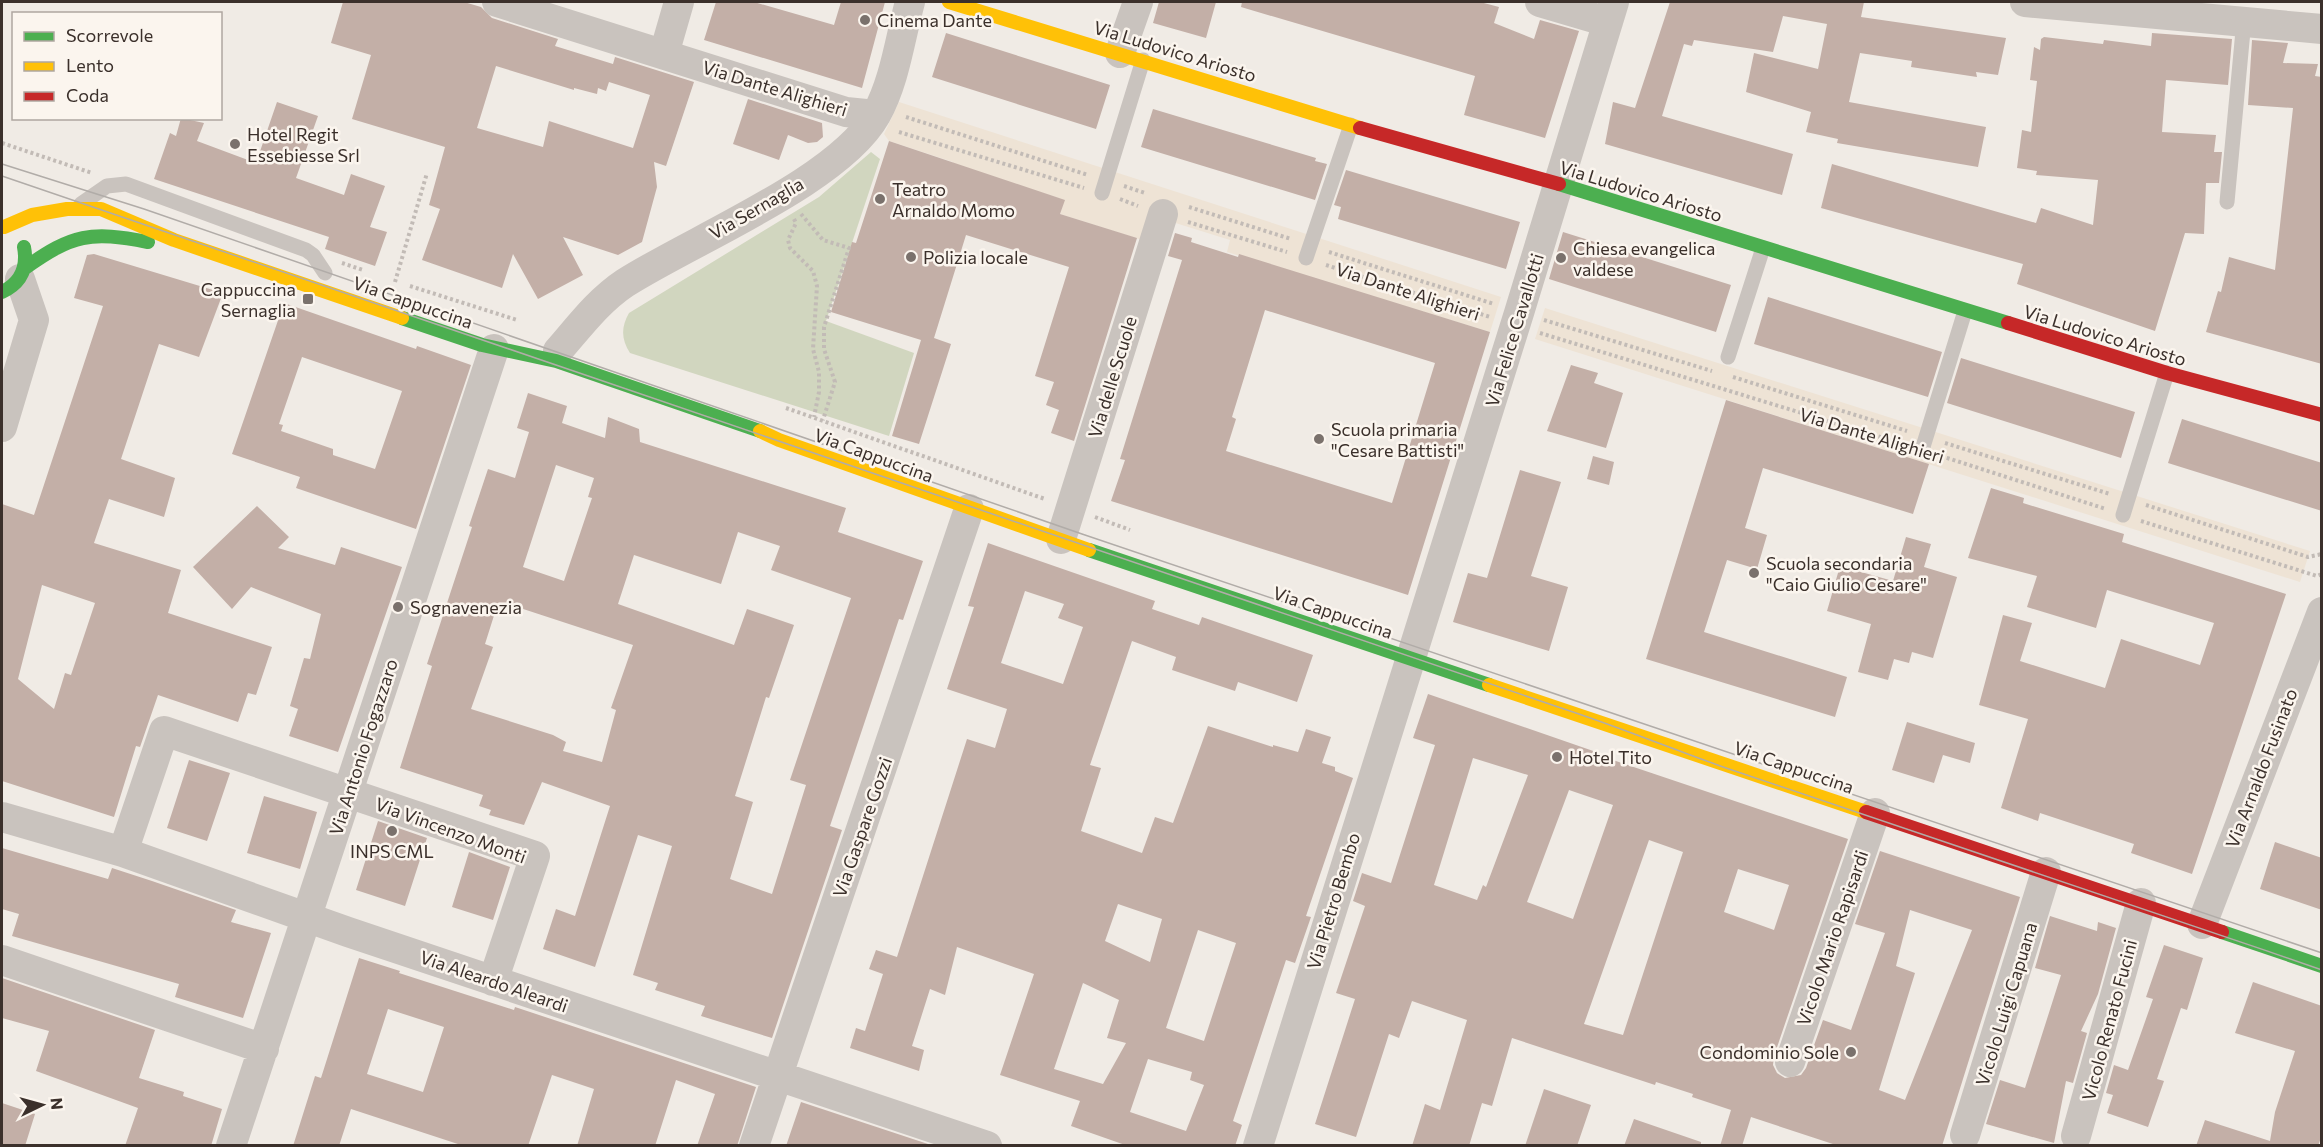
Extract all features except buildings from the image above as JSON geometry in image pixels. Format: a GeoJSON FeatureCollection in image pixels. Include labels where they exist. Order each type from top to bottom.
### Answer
{"type":"FeatureCollection","features":[{"type":"Feature","properties":{"kind":"street","name":"Via Dante Alighieri"},"geometry":{"type":"LineString","coordinates":[[497,2],[846,112],[876,115]]}},
{"type":"Feature","properties":{"kind":"street"},"geometry":{"type":"LineString","coordinates":[[664,54],[679,2]]}},
{"type":"Feature","properties":{"kind":"street","name":"Via Sernaglia"},"geometry":{"type":"LineString","coordinates":[[545,353],[626,283],[794,193],[863,135],[886,94],[910,2]]}},
{"type":"Feature","properties":{"kind":"street","name":"Via Ludovico Ariosto"},"geometry":{"type":"LineString","coordinates":[[949,2],[1351,125],[1559,184],[2167,373],[2322,416]]}},
{"type":"Feature","properties":{"kind":"street"},"geometry":{"type":"LineString","coordinates":[[1131,57],[1138,2]]}},
{"type":"Feature","properties":{"kind":"street"},"geometry":{"type":"LineString","coordinates":[[1540,2],[1611,12]]}},
{"type":"Feature","properties":{"kind":"street"},"geometry":{"type":"LineString","coordinates":[[2025,2],[2245,11],[2322,29]]}},
{"type":"Feature","properties":{"kind":"street","name":"Via Felice Cavallotti"},"geometry":{"type":"LineString","coordinates":[[1410,657],[1611,12]]}},
{"type":"Feature","properties":{"kind":"street","name":"Via delle Scuole"},"geometry":{"type":"LineString","coordinates":[[1061,539],[1166,205]]}},
{"type":"Feature","properties":{"kind":"street","name":"Via Cappuccina"},"geometry":{"type":"LineString","coordinates":[[2,226],[23,217],[68,209],[90,207],[110,212],[174,240],[494,349],[545,353],[969,508],[2322,966]]}},
{"type":"Feature","properties":{"kind":"street"},"geometry":{"type":"LineString","coordinates":[[2,226],[21,240],[26,254],[10,285],[34,320],[2,427]]}},
{"type":"Feature","properties":{"kind":"street","name":"Via Cappuccina"},"geometry":{"type":"LineString","coordinates":[[10,285],[56,245],[79,236],[114,235],[149,242],[174,240]]}},
{"type":"Feature","properties":{"kind":"street","name":"Via Cappuccina"},"geometry":{"type":"LineString","coordinates":[[325,273],[334,294]]}},
{"type":"Feature","properties":{"kind":"street","name":"Via Antonio Fogazzaro"},"geometry":{"type":"LineString","coordinates":[[231,1146],[494,349]]}},
{"type":"Feature","properties":{"kind":"street","name":"Via Gaspare Gozzi"},"geometry":{"type":"LineString","coordinates":[[754,1146],[969,508]]}},
{"type":"Feature","properties":{"kind":"street","name":"Via Arnaldo Fusinato"},"geometry":{"type":"LineString","coordinates":[[2202,924],[2322,612]]}},
{"type":"Feature","properties":{"kind":"street","name":"Via Pietro Bembo"},"geometry":{"type":"LineString","coordinates":[[1258,1146],[1410,657]]}},
{"type":"Feature","properties":{"kind":"street","name":"Via Vincenzo Monti"},"geometry":{"type":"LineString","coordinates":[[123,852],[164,731],[534,856],[493,981]]}},
{"type":"Feature","properties":{"kind":"street","name":"Vicolo Mario Rapisardi"},"geometry":{"type":"LineString","coordinates":[[1790,1062],[1875,813]]}},
{"type":"Feature","properties":{"kind":"street","name":"Via Aleardo Aleardi"},"geometry":{"type":"LineString","coordinates":[[2,817],[123,852],[493,981],[987,1146]]}},
{"type":"Feature","properties":{"kind":"street","name":"Vicolo Luigi Capuana"},"geometry":{"type":"LineString","coordinates":[[1965,1135],[2046,872]]}},
{"type":"Feature","properties":{"kind":"street","name":"Vicolo Renato Fucini"},"geometry":{"type":"LineString","coordinates":[[2076,1136],[2141,903]]}},
{"type":"Feature","properties":{"kind":"street"},"geometry":{"type":"LineString","coordinates":[[2,960],[264,1049]]}},
{"type":"Feature","properties":{"kind":"lane"},"geometry":{"type":"LineString","coordinates":[[2227,202],[2245,11]]}},
{"type":"Feature","properties":{"kind":"lane"},"geometry":{"type":"LineString","coordinates":[[1104,187],[1131,57]]}},
{"type":"Feature","properties":{"kind":"lane"},"geometry":{"type":"LineString","coordinates":[[1308,252],[1351,125]]}},
{"type":"Feature","properties":{"kind":"lane"},"geometry":{"type":"LineString","coordinates":[[68,209],[86,202],[107,186],[126,184],[306,250],[313,255],[325,273]]}},
{"type":"Feature","properties":{"kind":"lane"},"geometry":{"type":"LineString","coordinates":[[1728,357],[1763,248]]}},
{"type":"Feature","properties":{"kind":"lane"},"geometry":{"type":"LineString","coordinates":[[1924,443],[1965,311]]}},
{"type":"Feature","properties":{"kind":"lane"},"geometry":{"type":"LineString","coordinates":[[2123,515],[2167,373]]}},
{"type":"Feature","properties":{"kind":"path"},"geometry":{"type":"LineString","coordinates":[[876,115],[894,113],[1104,187],[1517,319],[1924,443],[2128,499],[2308,557],[2322,554]]}},
{"type":"Feature","properties":{"kind":"path","name":"Via Dante Alighieri"},"geometry":{"type":"LineString","coordinates":[[876,115],[899,132],[1166,205],[1517,319],[1924,443],[2123,515],[2317,576],[2322,574]]}},
{"type":"Feature","properties":{"kind":"path"},"geometry":{"type":"LineString","coordinates":[[395,282],[427,173]]}},
{"type":"Feature","properties":{"kind":"path"},"geometry":{"type":"LineString","coordinates":[[794,193],[791,211],[796,223],[788,240],[790,248],[813,271],[817,286],[813,349],[819,372],[819,392],[814,417]]}},
{"type":"Feature","properties":{"kind":"path"},"geometry":{"type":"LineString","coordinates":[[794,193],[797,210],[824,240],[849,248],[824,327],[824,349],[835,382],[823,420]]}},
{"type":"Feature","properties":{"kind":"green space"},"geometry":{"type":"Polygon","coordinates":[[[871,152],[880,159],[826,321],[914,353],[889,436],[630,353],[623,333],[629,313],[819,197],[871,152]]]}},
{"type":"Feature","properties":{"kind":"shaded area"},"geometry":{"type":"Polygon","coordinates":[[[899,102],[1501,297],[1490,332],[1227,252],[1230,240],[1169,221],[1145,241],[1060,214],[1064,200],[979,172],[949,175],[953,162],[889,141],[884,134],[899,102]]]}},
{"type":"Feature","properties":{"kind":"shaded area"},"geometry":{"type":"Polygon","coordinates":[[[1545,308],[2310,551],[2300,582],[1535,339],[1545,308]]]}},
{"type":"Feature","properties":{"kind":"tram line"},"geometry":{"type":"LineString","coordinates":[[2,164],[144,209],[1082,534],[2322,953]]}},
{"type":"Feature","properties":{"kind":"tram line"},"geometry":{"type":"LineString","coordinates":[[2,176],[977,511],[1585,716],[1726,768],[2322,970]]}},
{"type":"Feature","properties":{"kind":"traffic: fast"},"geometry":{"type":"LineString","coordinates":[[1559,184],[2008,323]]}},
{"type":"Feature","properties":{"kind":"traffic: fast"},"geometry":{"type":"LineString","coordinates":[[25,268],[56,248],[83,238],[96,236],[148,242]]}},
{"type":"Feature","properties":{"kind":"traffic: fast"},"geometry":{"type":"LineString","coordinates":[[2,292],[14,284],[22,274],[25,262],[24,247]]}},
{"type":"Feature","properties":{"kind":"traffic: fast"},"geometry":{"type":"LineString","coordinates":[[402,318],[482,345],[556,361],[760,431]]}},
{"type":"Feature","properties":{"kind":"traffic: fast"},"geometry":{"type":"LineString","coordinates":[[1089,550],[1489,685]]}},
{"type":"Feature","properties":{"kind":"traffic: fast"},"geometry":{"type":"LineString","coordinates":[[2222,932],[2322,966]]}},
{"type":"Feature","properties":{"kind":"traffic: slow"},"geometry":{"type":"LineString","coordinates":[[949,2],[1360,128]]}},
{"type":"Feature","properties":{"kind":"traffic: slow"},"geometry":{"type":"LineString","coordinates":[[4,227],[32,215],[67,209],[101,209],[174,240],[402,318]]}},
{"type":"Feature","properties":{"kind":"traffic: slow"},"geometry":{"type":"LineString","coordinates":[[760,431],[779,440],[1089,550]]}},
{"type":"Feature","properties":{"kind":"traffic: slow"},"geometry":{"type":"LineString","coordinates":[[1489,685],[1866,812]]}},
{"type":"Feature","properties":{"kind":"traffic: jam"},"geometry":{"type":"LineString","coordinates":[[1360,128],[1559,184]]}},
{"type":"Feature","properties":{"kind":"traffic: jam"},"geometry":{"type":"LineString","coordinates":[[2008,323],[2167,373],[2322,415]]}},
{"type":"Feature","properties":{"kind":"traffic: jam"},"geometry":{"type":"LineString","coordinates":[[1866,812],[2222,932]]}},
{"type":"Feature","properties":{"kind":"place","name":"Cinema Dante"},"geometry":{"type":"Point","coordinates":[865,20]}},
{"type":"Feature","properties":{"kind":"place","name":"Hotel Regit Essebiesse Srl"},"geometry":{"type":"Point","coordinates":[235,144]}},
{"type":"Feature","properties":{"kind":"place","name":"Teatro Arnaldo Momo"},"geometry":{"type":"Point","coordinates":[880,199]}},
{"type":"Feature","properties":{"kind":"place","name":"Polizia locale"},"geometry":{"type":"Point","coordinates":[911,257]}},
{"type":"Feature","properties":{"kind":"place","name":"Chiesa evangelica valdese"},"geometry":{"type":"Point","coordinates":[1561,258]}},
{"type":"Feature","properties":{"kind":"place","name":"Cappuccina Sernaglia"},"geometry":{"type":"Point","coordinates":[308,299]}},
{"type":"Feature","properties":{"kind":"place","name":"Scuola primaria \"Cesare Battisti\""},"geometry":{"type":"Point","coordinates":[1319,439]}},
{"type":"Feature","properties":{"kind":"place","name":"Scuola secondaria \"Caio Giulio Cesare\""},"geometry":{"type":"Point","coordinates":[1754,573]}},
{"type":"Feature","properties":{"kind":"place","name":"Sognavenezia"},"geometry":{"type":"Point","coordinates":[398,607]}},
{"type":"Feature","properties":{"kind":"place","name":"Hotel Tito"},"geometry":{"type":"Point","coordinates":[1557,757]}},
{"type":"Feature","properties":{"kind":"place","name":"INPS CML"},"geometry":{"type":"Point","coordinates":[392,831]}},
{"type":"Feature","properties":{"kind":"place","name":"Condominio Sole"},"geometry":{"type":"Point","coordinates":[1851,1052]}}]}
